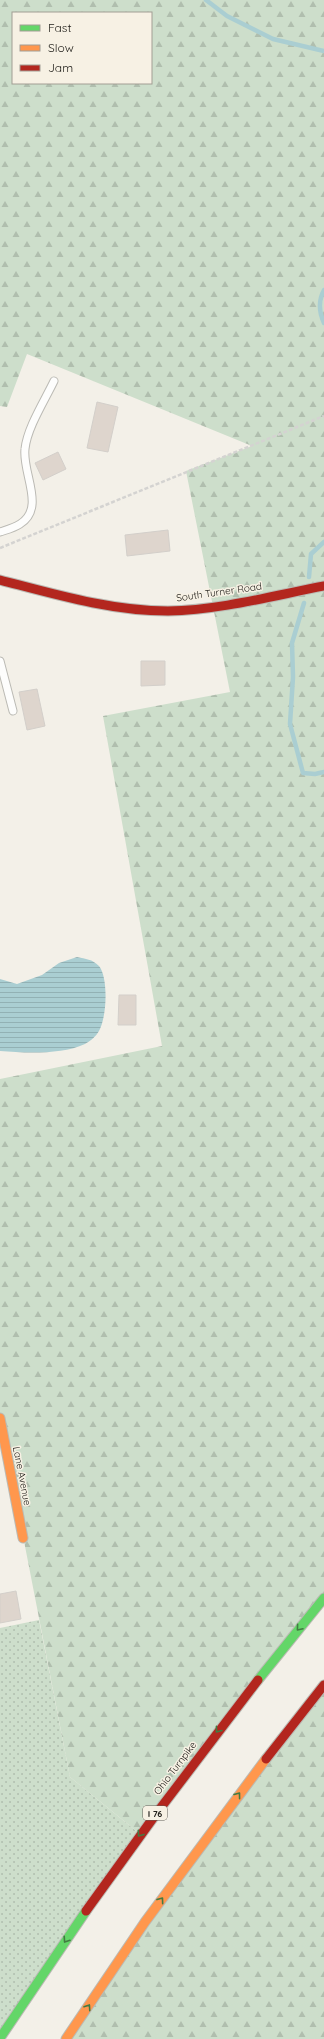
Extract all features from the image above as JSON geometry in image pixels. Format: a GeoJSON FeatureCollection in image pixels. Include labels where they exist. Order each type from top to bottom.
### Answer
{"type":"FeatureCollection","features":[{"type":"Feature","properties":{"kind":"main road","name":"South Turner Road"},"geometry":{"type":"LineString","coordinates":[[0,580],[105,605],[147,610],[205,608],[324,586]]}},
{"type":"Feature","properties":{"kind":"main road","name":"Lane Avenue"},"geometry":{"type":"LineString","coordinates":[[0,1418],[23,1538]]}},
{"type":"Feature","properties":{"kind":"main road","name":"Ohio Turnpike"},"geometry":{"type":"LineString","coordinates":[[0,2038],[85,1912],[154,1815],[197,1757],[324,1598]]}},
{"type":"Feature","properties":{"kind":"main road"},"geometry":{"type":"LineString","coordinates":[[66,2039],[178,1877],[239,1794],[324,1685]]}},
{"type":"Feature","properties":{"kind":"lane"},"geometry":{"type":"LineString","coordinates":[[0,532],[20,524],[30,514],[33,503],[25,462],[25,448],[29,434],[54,381]]}},
{"type":"Feature","properties":{"kind":"lane"},"geometry":{"type":"LineString","coordinates":[[0,661],[13,711]]}},
{"type":"Feature","properties":{"kind":"path"},"geometry":{"type":"LineString","coordinates":[[0,548],[324,416]]}},
{"type":"Feature","properties":{"kind":"green space"},"geometry":{"type":"Polygon","coordinates":[[[0,0],[324,0],[324,1598],[140,1834],[70,1777],[0,1418],[0,1079],[162,1046],[103,716],[230,692],[186,471],[252,446],[27,354],[7,407],[0,406],[0,0]]]}},
{"type":"Feature","properties":{"kind":"green space"},"geometry":{"type":"Polygon","coordinates":[[[39,1620],[70,1777],[140,1834],[0,2038],[0,1628],[39,1620]]]}},
{"type":"Feature","properties":{"kind":"green space"},"geometry":{"type":"Polygon","coordinates":[[[324,1685],[324,2039],[66,2039],[324,1685]]]}},
{"type":"Feature","properties":{"kind":"water"},"geometry":{"type":"Polygon","coordinates":[[[77,957],[94,962],[99,966],[104,980],[106,1000],[105,1010],[103,1020],[96,1035],[85,1044],[75,1048],[54,1052],[32,1053],[0,1051],[0,979],[17,984],[42,975],[59,963],[77,957]]]}},
{"type":"Feature","properties":{"kind":"building"},"geometry":{"type":"Polygon","coordinates":[[[97,402],[118,407],[108,452],[87,448],[97,402]]]}},
{"type":"Feature","properties":{"kind":"building"},"geometry":{"type":"Polygon","coordinates":[[[58,452],[66,469],[43,480],[35,463],[58,452]]]}},
{"type":"Feature","properties":{"kind":"building"},"geometry":{"type":"Polygon","coordinates":[[[168,530],[170,551],[127,556],[125,535],[168,530]]]}},
{"type":"Feature","properties":{"kind":"building"},"geometry":{"type":"Polygon","coordinates":[[[141,661],[165,661],[165,685],[141,686],[141,661]]]}},
{"type":"Feature","properties":{"kind":"building"},"geometry":{"type":"Polygon","coordinates":[[[37,689],[45,726],[27,730],[19,692],[37,689]]]}},
{"type":"Feature","properties":{"kind":"building"},"geometry":{"type":"Polygon","coordinates":[[[119,995],[136,995],[136,1025],[118,1025],[119,995]]]}},
{"type":"Feature","properties":{"kind":"building"},"geometry":{"type":"Polygon","coordinates":[[[16,1591],[21,1619],[0,1623],[0,1594],[16,1591]]]}},
{"type":"Feature","properties":{"kind":"waterway"},"geometry":{"type":"LineString","coordinates":[[206,0],[227,16],[273,39],[324,51]]}},
{"type":"Feature","properties":{"kind":"waterway"},"geometry":{"type":"LineString","coordinates":[[324,290],[320,306],[324,323]]}},
{"type":"Feature","properties":{"kind":"waterway"},"geometry":{"type":"LineString","coordinates":[[309,577],[311,554],[324,542]]}},
{"type":"Feature","properties":{"kind":"waterway"},"geometry":{"type":"LineString","coordinates":[[304,603],[292,643],[293,677],[290,724],[303,773],[315,774],[324,772]]}},
{"type":"Feature","properties":{"kind":"traffic: fast"},"geometry":{"type":"LineString","coordinates":[[258,1680],[324,1598]]}},
{"type":"Feature","properties":{"kind":"traffic: fast"},"geometry":{"type":"LineString","coordinates":[[0,2038],[86,1911]]}},
{"type":"Feature","properties":{"kind":"traffic: slow"},"geometry":{"type":"LineString","coordinates":[[0,1418],[23,1538]]}},
{"type":"Feature","properties":{"kind":"traffic: slow"},"geometry":{"type":"LineString","coordinates":[[66,2039],[145,1922],[266,1759]]}},
{"type":"Feature","properties":{"kind":"traffic: jam"},"geometry":{"type":"LineString","coordinates":[[0,580],[104,605],[168,611],[226,605],[324,586]]}},
{"type":"Feature","properties":{"kind":"traffic: jam"},"geometry":{"type":"LineString","coordinates":[[86,1911],[156,1814],[258,1680]]}},
{"type":"Feature","properties":{"kind":"traffic: jam"},"geometry":{"type":"LineString","coordinates":[[266,1759],[324,1685]]}}]}
